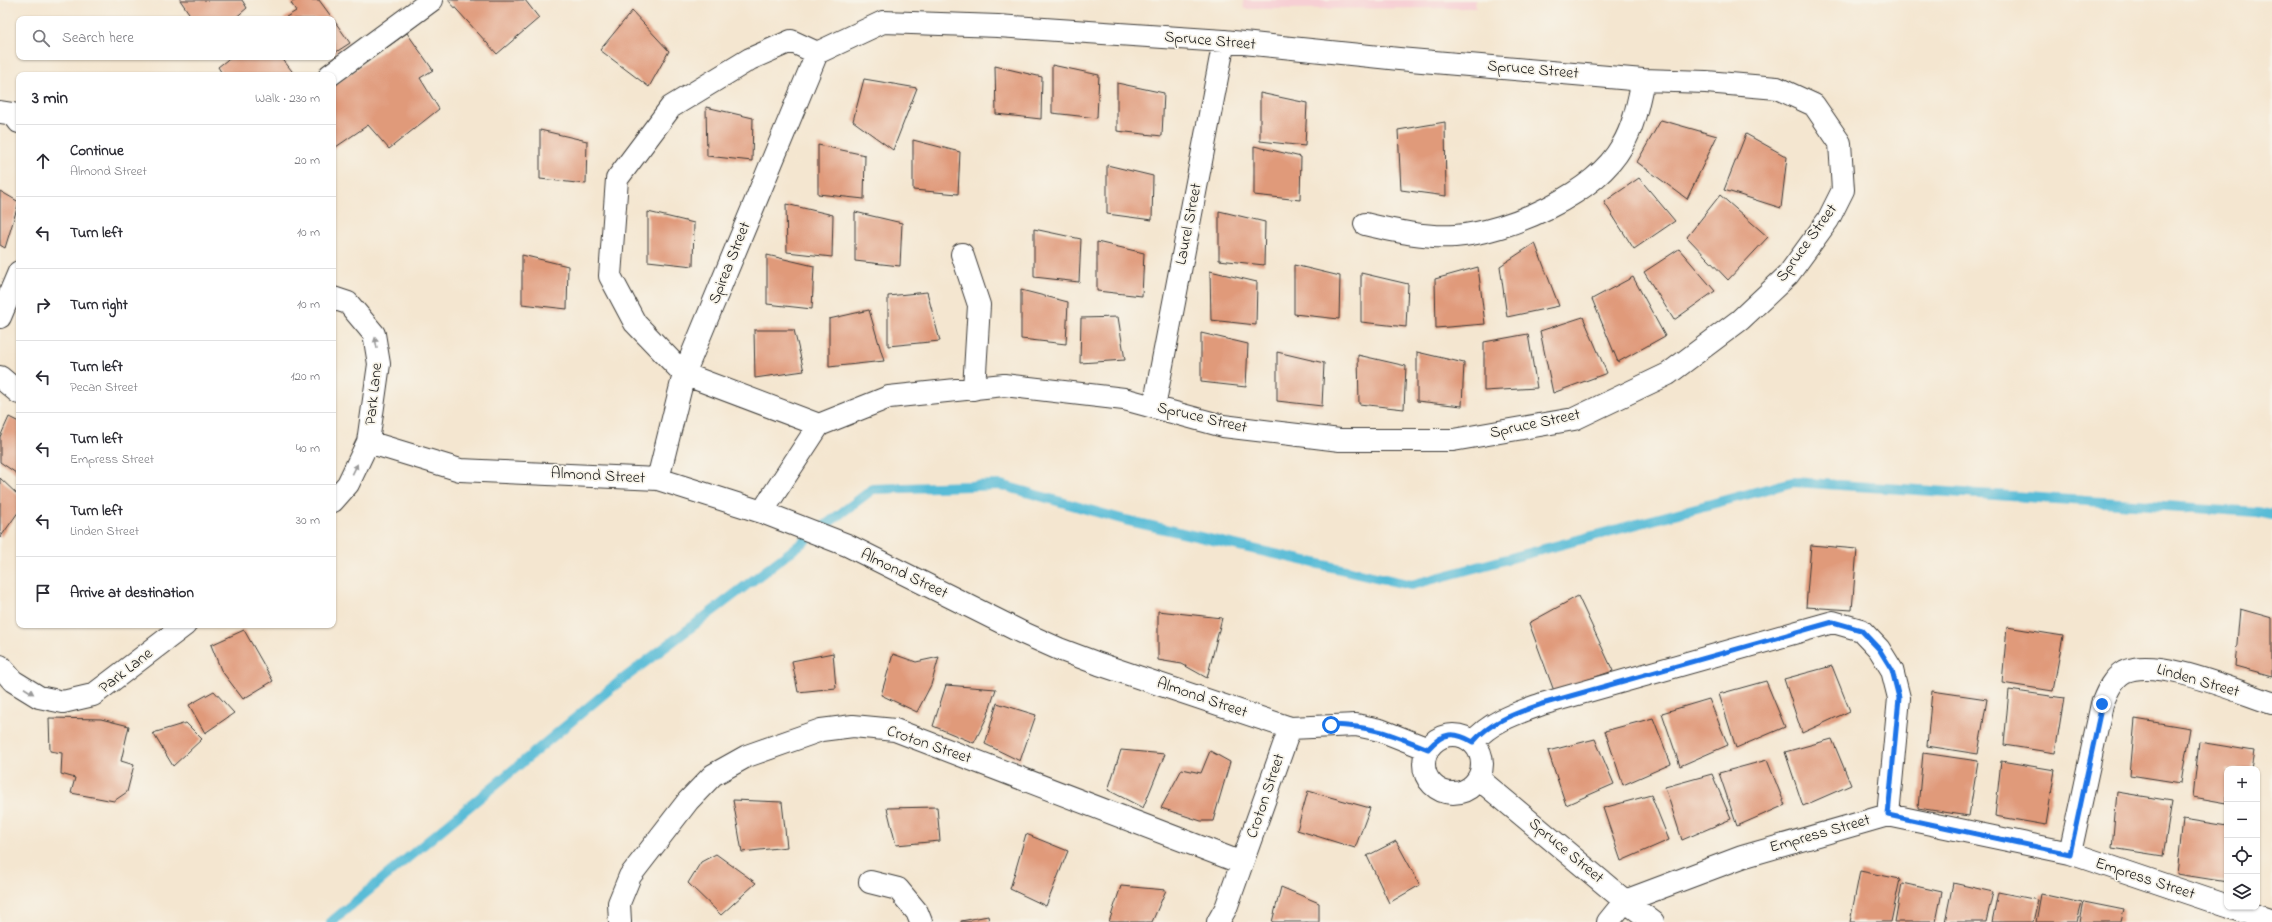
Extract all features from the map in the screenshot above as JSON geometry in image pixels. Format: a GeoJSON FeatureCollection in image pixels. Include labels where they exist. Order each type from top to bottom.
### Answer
{"type":"FeatureCollection","features":[{"type":"Feature","properties":{"kind":"street"},"geometry":{"type":"LineString","coordinates":[[334,72],[432,0]]}},
{"type":"Feature","properties":{"kind":"street","name":"Spruce Street"},"geometry":{"type":"LineString","coordinates":[[817,53],[883,22],[998,26],[1224,41],[1399,59],[1643,80],[1706,82],[1777,88],[1814,105],[1840,143],[1843,190],[1828,220],[1788,274],[1740,320],[1668,374],[1574,419],[1453,440],[1340,440],[1223,426],[1124,399],[1004,386],[889,397],[819,426]]}},
{"type":"Feature","properties":{"kind":"street"},"geometry":{"type":"LineString","coordinates":[[762,512],[819,426],[684,374],[635,323],[610,276],[617,179],[671,107],[750,59],[791,41],[817,53]]}},
{"type":"Feature","properties":{"kind":"street","name":"Laurel Street"},"geometry":{"type":"LineString","coordinates":[[1154,407],[1224,41]]}},
{"type":"Feature","properties":{"kind":"street","name":"Spirea Street"},"geometry":{"type":"LineString","coordinates":[[658,479],[684,374],[817,53]]}},
{"type":"Feature","properties":{"kind":"street"},"geometry":{"type":"LineString","coordinates":[[1365,224],[1407,234],[1456,236],[1510,225],[1561,202],[1598,176],[1622,147],[1636,114],[1643,80]]}},
{"type":"Feature","properties":{"kind":"street"},"geometry":{"type":"LineString","coordinates":[[0,112],[13,114],[16,118]]}},
{"type":"Feature","properties":{"kind":"street"},"geometry":{"type":"LineString","coordinates":[[962,254],[980,305],[974,389]]}},
{"type":"Feature","properties":{"kind":"street"},"geometry":{"type":"LineString","coordinates":[[0,317],[16,279]]}},
{"type":"Feature","properties":{"kind":"street","name":"Park Lane"},"geometry":{"type":"LineString","coordinates":[[336,299],[348,303],[374,334],[379,364],[368,442],[348,484],[336,498]]}},
{"type":"Feature","properties":{"kind":"street"},"geometry":{"type":"LineString","coordinates":[[0,378],[16,391]]}},
{"type":"Feature","properties":{"kind":"street","name":"Almond Street"},"geometry":{"type":"LineString","coordinates":[[368,442],[460,470],[658,479],[762,512],[792,525],[847,545],[1059,649],[1290,728],[1356,726],[1380,730],[1428,749]]}},
{"type":"Feature","properties":{"kind":"street"},"geometry":{"type":"LineString","coordinates":[[1473,742],[1484,729],[1513,715],[1542,704],[1833,622],[1861,630],[1879,649],[1892,670],[1899,698],[1888,815]]}},
{"type":"Feature","properties":{"kind":"street","name":"Park Lane"},"geometry":{"type":"LineString","coordinates":[[0,666],[13,681],[38,697],[63,702],[94,695],[181,628]]}},
{"type":"Feature","properties":{"kind":"street","name":"Linden Street"},"geometry":{"type":"LineString","coordinates":[[2070,854],[2102,704],[2110,685],[2124,672],[2149,667],[2173,671],[2272,703]]}},
{"type":"Feature","properties":{"kind":"street","name":"Croton Street"},"geometry":{"type":"LineString","coordinates":[[620,922],[619,903],[630,876],[688,801],[713,775],[747,756],[821,730],[853,726],[895,730],[1242,863]]}},
{"type":"Feature","properties":{"kind":"street","name":"Croton Street"},"geometry":{"type":"LineString","coordinates":[[1218,922],[1226,908],[1290,728]]}},
{"type":"Feature","properties":{"kind":"street"},"geometry":{"type":"LineString","coordinates":[[1449,734],[1462,736],[1473,742],[1481,753],[1483,766],[1479,779],[1470,789],[1457,793],[1444,792],[1433,786],[1425,774],[1424,762],[1428,749],[1436,739],[1449,734]]}},
{"type":"Feature","properties":{"kind":"street","name":"Spruce Street"},"geometry":{"type":"LineString","coordinates":[[1479,779],[1625,901],[1654,922]]}},
{"type":"Feature","properties":{"kind":"street","name":"Empress Street"},"geometry":{"type":"LineString","coordinates":[[1625,901],[1742,856],[1888,815],[2070,854],[2224,905]]}},
{"type":"Feature","properties":{"kind":"street"},"geometry":{"type":"LineString","coordinates":[[870,882],[898,889],[917,912],[921,922]]}},
{"type":"Feature","properties":{"kind":"street"},"geometry":{"type":"LineString","coordinates":[[1608,922],[1625,901]]}},
{"type":"Feature","properties":{"kind":"street"},"geometry":{"type":"LineString","coordinates":[[2239,910],[2272,921]]}},
{"type":"Feature","properties":{"kind":"shaded area"},"geometry":{"type":"Polygon","coordinates":[[[1243,0],[1475,0],[1476,8],[1244,9],[1243,0]]]}},
{"type":"Feature","properties":{"kind":"building"},"geometry":{"type":"Polygon","coordinates":[[[180,0],[242,0],[247,8],[238,16],[191,16],[180,0]]]}},
{"type":"Feature","properties":{"kind":"building"},"geometry":{"type":"Polygon","coordinates":[[[296,0],[319,0],[331,16],[288,16],[296,11],[291,3],[296,0]]]}},
{"type":"Feature","properties":{"kind":"building"},"geometry":{"type":"Polygon","coordinates":[[[448,0],[525,0],[539,18],[497,54],[448,0]]]}},
{"type":"Feature","properties":{"kind":"building"},"geometry":{"type":"Polygon","coordinates":[[[632,11],[669,51],[649,87],[600,50],[632,11]]]}},
{"type":"Feature","properties":{"kind":"building"},"geometry":{"type":"Polygon","coordinates":[[[336,23],[350,43],[336,52],[336,23]]]}},
{"type":"Feature","properties":{"kind":"building"},"geometry":{"type":"Polygon","coordinates":[[[407,33],[433,70],[420,78],[439,109],[389,149],[368,125],[336,147],[336,84],[407,33]]]}},
{"type":"Feature","properties":{"kind":"building"},"geometry":{"type":"Polygon","coordinates":[[[227,60],[283,60],[293,72],[221,72],[218,67],[227,60]]]}},
{"type":"Feature","properties":{"kind":"building"},"geometry":{"type":"Polygon","coordinates":[[[1052,65],[1099,75],[1097,118],[1052,113],[1052,65]]]}},
{"type":"Feature","properties":{"kind":"building"},"geometry":{"type":"Polygon","coordinates":[[[995,66],[1042,77],[1041,119],[996,114],[995,66]]]}},
{"type":"Feature","properties":{"kind":"building"},"geometry":{"type":"Polygon","coordinates":[[[864,79],[917,88],[893,150],[853,121],[864,79]]]}},
{"type":"Feature","properties":{"kind":"building"},"geometry":{"type":"Polygon","coordinates":[[[1117,83],[1164,93],[1162,136],[1117,131],[1117,83]]]}},
{"type":"Feature","properties":{"kind":"building"},"geometry":{"type":"Polygon","coordinates":[[[1260,93],[1307,103],[1305,146],[1260,141],[1260,93]]]}},
{"type":"Feature","properties":{"kind":"building"},"geometry":{"type":"Polygon","coordinates":[[[706,107],[753,118],[752,161],[707,156],[706,107]]]}},
{"type":"Feature","properties":{"kind":"building"},"geometry":{"type":"Polygon","coordinates":[[[1661,120],[1717,136],[1687,199],[1637,162],[1661,120]]]}},
{"type":"Feature","properties":{"kind":"building"},"geometry":{"type":"Polygon","coordinates":[[[1445,122],[1446,196],[1401,190],[1398,130],[1445,122]]]}},
{"type":"Feature","properties":{"kind":"building"},"geometry":{"type":"Polygon","coordinates":[[[540,130],[587,141],[586,184],[540,179],[540,130]]]}},
{"type":"Feature","properties":{"kind":"building"},"geometry":{"type":"Polygon","coordinates":[[[1746,134],[1787,157],[1781,208],[1724,190],[1746,134]]]}},
{"type":"Feature","properties":{"kind":"building"},"geometry":{"type":"Polygon","coordinates":[[[913,140],[960,152],[958,194],[913,190],[913,140]]]}},
{"type":"Feature","properties":{"kind":"building"},"geometry":{"type":"Polygon","coordinates":[[[818,145],[865,155],[864,199],[818,194],[818,145]]]}},
{"type":"Feature","properties":{"kind":"building"},"geometry":{"type":"Polygon","coordinates":[[[1254,146],[1301,157],[1300,200],[1254,195],[1254,146]]]}},
{"type":"Feature","properties":{"kind":"building"},"geometry":{"type":"Polygon","coordinates":[[[1107,165],[1153,176],[1152,220],[1107,214],[1107,165]]]}},
{"type":"Feature","properties":{"kind":"building"},"geometry":{"type":"Polygon","coordinates":[[[1639,178],[1675,221],[1634,249],[1604,202],[1639,178]]]}},
{"type":"Feature","properties":{"kind":"building"},"geometry":{"type":"Polygon","coordinates":[[[0,191],[16,200],[16,212],[5,248],[0,245],[0,191]]]}},
{"type":"Feature","properties":{"kind":"building"},"geometry":{"type":"Polygon","coordinates":[[[1720,195],[1768,237],[1728,280],[1687,237],[1720,195]]]}},
{"type":"Feature","properties":{"kind":"building"},"geometry":{"type":"Polygon","coordinates":[[[786,204],[833,215],[832,257],[787,252],[786,204]]]}},
{"type":"Feature","properties":{"kind":"building"},"geometry":{"type":"Polygon","coordinates":[[[1219,211],[1265,222],[1264,265],[1219,260],[1219,211]]]}},
{"type":"Feature","properties":{"kind":"building"},"geometry":{"type":"Polygon","coordinates":[[[648,212],[694,223],[693,266],[648,261],[648,212]]]}},
{"type":"Feature","properties":{"kind":"building"},"geometry":{"type":"Polygon","coordinates":[[[855,212],[902,223],[900,266],[855,261],[855,212]]]}},
{"type":"Feature","properties":{"kind":"building"},"geometry":{"type":"Polygon","coordinates":[[[1034,229],[1081,239],[1079,282],[1034,277],[1034,229]]]}},
{"type":"Feature","properties":{"kind":"building"},"geometry":{"type":"Polygon","coordinates":[[[1097,242],[1144,253],[1142,296],[1097,291],[1097,242]]]}},
{"type":"Feature","properties":{"kind":"building"},"geometry":{"type":"Polygon","coordinates":[[[1535,243],[1559,306],[1507,317],[1500,266],[1535,243]]]}},
{"type":"Feature","properties":{"kind":"building"},"geometry":{"type":"Polygon","coordinates":[[[1679,249],[1715,291],[1674,320],[1644,272],[1679,249]]]}},
{"type":"Feature","properties":{"kind":"building"},"geometry":{"type":"Polygon","coordinates":[[[522,255],[568,266],[567,309],[522,304],[522,255]]]}},
{"type":"Feature","properties":{"kind":"building"},"geometry":{"type":"Polygon","coordinates":[[[767,255],[814,266],[812,309],[767,304],[767,255]]]}},
{"type":"Feature","properties":{"kind":"building"},"geometry":{"type":"Polygon","coordinates":[[[1294,265],[1340,276],[1339,319],[1294,314],[1294,265]]]}},
{"type":"Feature","properties":{"kind":"building"},"geometry":{"type":"Polygon","coordinates":[[[1478,267],[1485,324],[1436,328],[1435,279],[1478,267]]]}},
{"type":"Feature","properties":{"kind":"building"},"geometry":{"type":"Polygon","coordinates":[[[1210,271],[1257,282],[1256,325],[1211,320],[1210,271]]]}},
{"type":"Feature","properties":{"kind":"building"},"geometry":{"type":"Polygon","coordinates":[[[1361,273],[1408,284],[1406,327],[1361,322],[1361,273]]]}},
{"type":"Feature","properties":{"kind":"building"},"geometry":{"type":"Polygon","coordinates":[[[1633,277],[1665,336],[1618,362],[1592,299],[1633,277]]]}},
{"type":"Feature","properties":{"kind":"building"},"geometry":{"type":"Polygon","coordinates":[[[1021,290],[1068,302],[1066,344],[1021,339],[1021,290]]]}},
{"type":"Feature","properties":{"kind":"building"},"geometry":{"type":"Polygon","coordinates":[[[927,292],[940,341],[888,346],[888,296],[927,292]]]}},
{"type":"Feature","properties":{"kind":"building"},"geometry":{"type":"Polygon","coordinates":[[[869,310],[884,361],[829,367],[829,319],[869,310]]]}},
{"type":"Feature","properties":{"kind":"building"},"geometry":{"type":"Polygon","coordinates":[[[1118,317],[1125,360],[1080,363],[1081,318],[1118,317]]]}},
{"type":"Feature","properties":{"kind":"building"},"geometry":{"type":"Polygon","coordinates":[[[1583,317],[1607,373],[1553,393],[1540,331],[1583,317]]]}},
{"type":"Feature","properties":{"kind":"building"},"geometry":{"type":"Polygon","coordinates":[[[754,330],[794,330],[804,371],[755,378],[754,330]]]}},
{"type":"Feature","properties":{"kind":"building"},"geometry":{"type":"Polygon","coordinates":[[[1201,333],[1248,344],[1246,387],[1201,382],[1201,333]]]}},
{"type":"Feature","properties":{"kind":"building"},"geometry":{"type":"Polygon","coordinates":[[[1528,334],[1537,388],[1484,391],[1484,342],[1528,334]]]}},
{"type":"Feature","properties":{"kind":"building"},"geometry":{"type":"Polygon","coordinates":[[[1277,352],[1324,363],[1322,406],[1277,401],[1277,352]]]}},
{"type":"Feature","properties":{"kind":"building"},"geometry":{"type":"Polygon","coordinates":[[[1417,352],[1464,363],[1462,406],[1417,401],[1417,352]]]}},
{"type":"Feature","properties":{"kind":"building"},"geometry":{"type":"Polygon","coordinates":[[[1358,355],[1406,366],[1404,409],[1359,404],[1358,355]]]}},
{"type":"Feature","properties":{"kind":"building"},"geometry":{"type":"Polygon","coordinates":[[[9,417],[16,420],[16,473],[0,462],[0,437],[9,417]]]}},
{"type":"Feature","properties":{"kind":"building"},"geometry":{"type":"Polygon","coordinates":[[[0,478],[16,493],[16,515],[0,538],[0,478]]]}},
{"type":"Feature","properties":{"kind":"building"},"geometry":{"type":"Polygon","coordinates":[[[1811,545],[1857,549],[1852,610],[1806,607],[1811,545]]]}},
{"type":"Feature","properties":{"kind":"building"},"geometry":{"type":"Polygon","coordinates":[[[1578,596],[1613,671],[1554,691],[1529,623],[1578,596]]]}},
{"type":"Feature","properties":{"kind":"building"},"geometry":{"type":"Polygon","coordinates":[[[2240,609],[2272,618],[2272,676],[2235,666],[2240,609]]]}},
{"type":"Feature","properties":{"kind":"building"},"geometry":{"type":"Polygon","coordinates":[[[1158,611],[1222,618],[1207,678],[1182,664],[1158,660],[1158,611]]]}},
{"type":"Feature","properties":{"kind":"building"},"geometry":{"type":"Polygon","coordinates":[[[2007,627],[2063,636],[2053,691],[2002,683],[2007,627]]]}},
{"type":"Feature","properties":{"kind":"building"},"geometry":{"type":"Polygon","coordinates":[[[244,630],[273,681],[243,699],[221,670],[211,645],[244,630]]]}},
{"type":"Feature","properties":{"kind":"building"},"geometry":{"type":"Polygon","coordinates":[[[833,653],[836,688],[798,692],[792,661],[833,653]]]}},
{"type":"Feature","properties":{"kind":"building"},"geometry":{"type":"Polygon","coordinates":[[[893,654],[916,662],[939,657],[931,685],[917,712],[881,695],[893,654]]]}},
{"type":"Feature","properties":{"kind":"building"},"geometry":{"type":"Polygon","coordinates":[[[1832,666],[1850,711],[1802,733],[1784,679],[1832,666]]]}},
{"type":"Feature","properties":{"kind":"building"},"geometry":{"type":"Polygon","coordinates":[[[1766,681],[1785,727],[1736,748],[1719,694],[1766,681]]]}},
{"type":"Feature","properties":{"kind":"building"},"geometry":{"type":"Polygon","coordinates":[[[946,685],[996,689],[987,717],[974,743],[933,726],[946,685]]]}},
{"type":"Feature","properties":{"kind":"building"},"geometry":{"type":"Polygon","coordinates":[[[2009,690],[2064,698],[2055,753],[2004,745],[2009,690]]]}},
{"type":"Feature","properties":{"kind":"building"},"geometry":{"type":"Polygon","coordinates":[[[214,691],[234,713],[205,733],[189,705],[214,691]]]}},
{"type":"Feature","properties":{"kind":"building"},"geometry":{"type":"Polygon","coordinates":[[[1932,691],[1987,699],[1978,754],[1927,746],[1932,691]]]}},
{"type":"Feature","properties":{"kind":"building"},"geometry":{"type":"Polygon","coordinates":[[[1709,699],[1728,745],[1680,766],[1662,713],[1709,699]]]}},
{"type":"Feature","properties":{"kind":"building"},"geometry":{"type":"Polygon","coordinates":[[[997,703],[1036,715],[1020,761],[985,744],[997,703]]]}},
{"type":"Feature","properties":{"kind":"building"},"geometry":{"type":"Polygon","coordinates":[[[49,718],[101,719],[129,726],[121,761],[134,765],[127,792],[114,801],[71,793],[75,778],[61,774],[62,753],[50,751],[49,718]]]}},
{"type":"Feature","properties":{"kind":"building"},"geometry":{"type":"Polygon","coordinates":[[[1653,718],[1671,764],[1623,785],[1605,731],[1653,718]]]}},
{"type":"Feature","properties":{"kind":"building"},"geometry":{"type":"Polygon","coordinates":[[[2135,719],[2190,728],[2181,783],[2130,775],[2135,719]]]}},
{"type":"Feature","properties":{"kind":"building"},"geometry":{"type":"Polygon","coordinates":[[[186,723],[202,739],[173,766],[153,733],[186,723]]]}},
{"type":"Feature","properties":{"kind":"building"},"geometry":{"type":"Polygon","coordinates":[[[1595,739],[1614,784],[1566,805],[1548,751],[1595,739]]]}},
{"type":"Feature","properties":{"kind":"building"},"geometry":{"type":"Polygon","coordinates":[[[1832,739],[1851,785],[1803,806],[1785,752],[1832,739]]]}},
{"type":"Feature","properties":{"kind":"building"},"geometry":{"type":"Polygon","coordinates":[[[2199,742],[2254,751],[2252,766],[2224,766],[2224,802],[2193,797],[2199,742]]]}},
{"type":"Feature","properties":{"kind":"building"},"geometry":{"type":"Polygon","coordinates":[[[1121,750],[1165,754],[1143,808],[1108,790],[1121,750]]]}},
{"type":"Feature","properties":{"kind":"building"},"geometry":{"type":"Polygon","coordinates":[[[1210,751],[1230,762],[1213,821],[1201,821],[1161,808],[1182,769],[1201,773],[1210,751]]]}},
{"type":"Feature","properties":{"kind":"building"},"geometry":{"type":"Polygon","coordinates":[[[1923,753],[1978,761],[1969,816],[1918,808],[1923,753]]]}},
{"type":"Feature","properties":{"kind":"building"},"geometry":{"type":"Polygon","coordinates":[[[1767,760],[1785,805],[1737,826],[1719,773],[1767,760]]]}},
{"type":"Feature","properties":{"kind":"building"},"geometry":{"type":"Polygon","coordinates":[[[2001,761],[2055,770],[2046,825],[1995,816],[2001,761]]]}},
{"type":"Feature","properties":{"kind":"building"},"geometry":{"type":"Polygon","coordinates":[[[1712,774],[1731,819],[1682,840],[1665,787],[1712,774]]]}},
{"type":"Feature","properties":{"kind":"building"},"geometry":{"type":"Polygon","coordinates":[[[1308,791],[1370,808],[1355,848],[1297,830],[1308,791]]]}},
{"type":"Feature","properties":{"kind":"building"},"geometry":{"type":"Polygon","coordinates":[[[2117,792],[2172,801],[2163,856],[2112,848],[2117,792]]]}},
{"type":"Feature","properties":{"kind":"building"},"geometry":{"type":"Polygon","coordinates":[[[1651,795],[1669,840],[1621,861],[1603,808],[1651,795]]]}},
{"type":"Feature","properties":{"kind":"building"},"geometry":{"type":"Polygon","coordinates":[[[733,800],[782,802],[787,847],[742,852],[733,800]]]}},
{"type":"Feature","properties":{"kind":"building"},"geometry":{"type":"Polygon","coordinates":[[[937,807],[940,841],[896,845],[887,808],[937,807]]]}},
{"type":"Feature","properties":{"kind":"building"},"geometry":{"type":"Polygon","coordinates":[[[2183,819],[2224,826],[2224,882],[2177,874],[2183,819]]]}},
{"type":"Feature","properties":{"kind":"building"},"geometry":{"type":"Polygon","coordinates":[[[1026,834],[1068,851],[1046,906],[1010,889],[1026,834]]]}},
{"type":"Feature","properties":{"kind":"building"},"geometry":{"type":"Polygon","coordinates":[[[1396,841],[1420,885],[1389,903],[1367,856],[1396,841]]]}},
{"type":"Feature","properties":{"kind":"building"},"geometry":{"type":"Polygon","coordinates":[[[716,854],[756,883],[721,915],[688,883],[701,862],[716,854]]]}},
{"type":"Feature","properties":{"kind":"building"},"geometry":{"type":"Polygon","coordinates":[[[1860,871],[1900,879],[1891,922],[1850,922],[1860,871]]]}},
{"type":"Feature","properties":{"kind":"building"},"geometry":{"type":"Polygon","coordinates":[[[1902,883],[1942,892],[1936,922],[1895,922],[1902,883]]]}},
{"type":"Feature","properties":{"kind":"building"},"geometry":{"type":"Polygon","coordinates":[[[1953,883],[1993,892],[1986,922],[1945,922],[1953,883]]]}},
{"type":"Feature","properties":{"kind":"building"},"geometry":{"type":"Polygon","coordinates":[[[1121,886],[1166,890],[1152,922],[1109,922],[1121,886]]]}},
{"type":"Feature","properties":{"kind":"building"},"geometry":{"type":"Polygon","coordinates":[[[1281,887],[1319,903],[1319,922],[1272,922],[1281,887]]]}},
{"type":"Feature","properties":{"kind":"building"},"geometry":{"type":"Polygon","coordinates":[[[1998,892],[2038,900],[2033,922],[1992,922],[1998,892]]]}},
{"type":"Feature","properties":{"kind":"building"},"geometry":{"type":"Polygon","coordinates":[[[2041,894],[2082,903],[2077,922],[2036,922],[2041,894]]]}},
{"type":"Feature","properties":{"kind":"building"},"geometry":{"type":"Polygon","coordinates":[[[2084,902],[2124,910],[2121,922],[2080,922],[2084,902]]]}},
{"type":"Feature","properties":{"kind":"building"},"geometry":{"type":"Polygon","coordinates":[[[988,916],[989,922],[961,922],[961,921],[988,916]]]}},
{"type":"Feature","properties":{"kind":"waterway"},"geometry":{"type":"LineString","coordinates":[[331,922],[610,689],[873,489],[1001,485],[1125,520],[1411,585],[1793,482],[2257,512],[2272,515]]}},
{"type":"Feature","properties":{"kind":"route"},"geometry":{"type":"LineString","coordinates":[[1331,725],[1356,726],[1380,730],[1428,749],[1436,739],[1449,734],[1462,736],[1473,742],[1484,729],[1513,715],[1542,704],[1833,622],[1861,630],[1879,649],[1892,670],[1899,698],[1888,815],[2070,854],[2102,704]]}}]}
